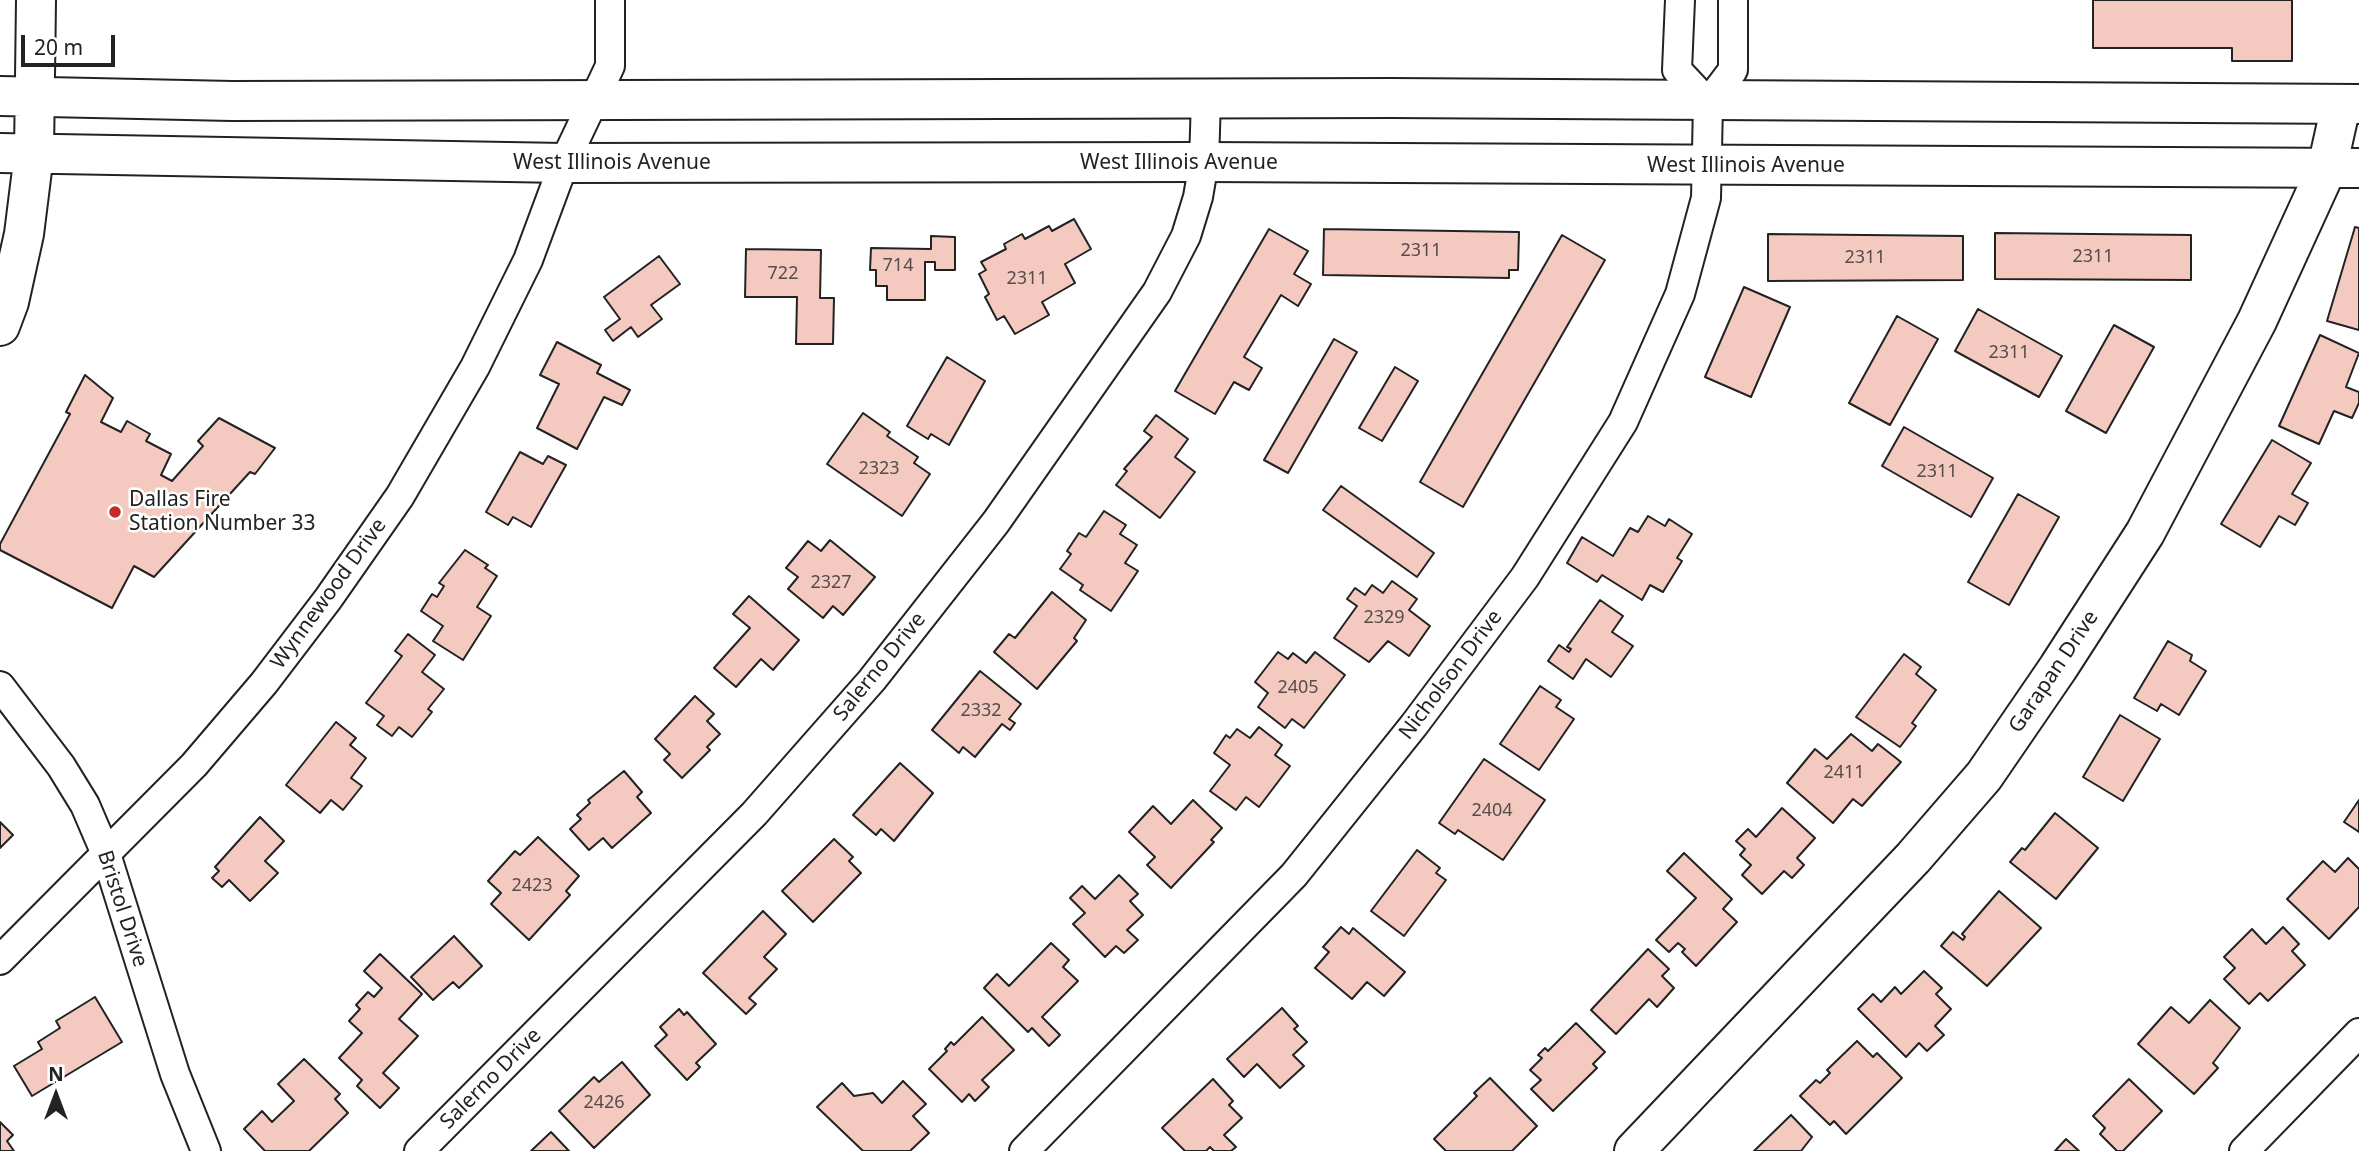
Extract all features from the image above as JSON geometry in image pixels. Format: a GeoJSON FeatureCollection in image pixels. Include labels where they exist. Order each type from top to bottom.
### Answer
{"type":"FeatureCollection","features":[{"type":"Feature","properties":{"kind":"main road"},"geometry":{"type":"LineString","coordinates":[[0,326],[9,302],[24,234],[17,154],[18,96],[36,0]]}},
{"type":"Feature","properties":{"kind":"main road"},"geometry":{"type":"LineString","coordinates":[[18,96],[232,101],[1206,99],[2350,104]]}},
{"type":"Feature","properties":{"kind":"main road","name":"Garapan Drive"},"geometry":{"type":"LineString","coordinates":[[1634,1151],[1913,859],[1984,776],[2146,533],[2257,321],[2343,168],[2350,104]]}},
{"type":"Feature","properties":{"kind":"main road","name":"West Illinois Avenue"},"geometry":{"type":"LineString","coordinates":[[17,154],[565,163],[1204,162],[2343,168]]}},
{"type":"Feature","properties":{"kind":"street","name":"Wynnewood Drive"},"geometry":{"type":"LineString","coordinates":[[0,960],[194,765],[264,683],[328,599],[400,496],[481,355],[528,260],[565,163],[610,66],[610,0]]}},
{"type":"Feature","properties":{"kind":"street"},"geometry":{"type":"LineString","coordinates":[[1680,0],[1677,70],[1708,103],[1733,70],[1733,0]]}},
{"type":"Feature","properties":{"kind":"street","name":"Salerno Drive"},"geometry":{"type":"LineString","coordinates":[[419,1151],[590,982],[754,814],[872,680],[996,522],[1157,292],[1186,236],[1198,197],[1204,162],[1206,99]]}},
{"type":"Feature","properties":{"kind":"street","name":"Nicholson Drive"},"geometry":{"type":"LineString","coordinates":[[1024,1151],[1294,875],[1414,725],[1525,577],[1623,422],[1679,294],[1706,198],[1708,103]]}},
{"type":"Feature","properties":{"kind":"street","name":"Bristol Drive"},"geometry":{"type":"LineString","coordinates":[[0,686],[61,766],[85,805],[106,854],[175,1074],[206,1151]]}},
{"type":"Feature","properties":{"kind":"street"},"geometry":{"type":"LineString","coordinates":[[2244,1151],[2359,1033]]}},
{"type":"Feature","properties":{"kind":"building"},"geometry":{"type":"Polygon","coordinates":[[[2093,0],[2292,0],[2292,61],[2232,61],[2232,48],[2093,48],[2093,0]]]}},
{"type":"Feature","properties":{"kind":"building"},"geometry":{"type":"Polygon","coordinates":[[[1074,219],[1091,249],[1065,264],[1075,283],[1042,302],[1049,315],[1015,334],[1004,316],[997,320],[985,297],[989,294],[979,274],[986,270],[981,262],[1006,249],[1004,244],[1022,234],[1025,239],[1049,226],[1052,231],[1074,219]]]}},
{"type":"Feature","properties":{"kind":"building"},"geometry":{"type":"Polygon","coordinates":[[[2355,227],[2359,228],[2359,330],[2327,321],[2355,227]]]}},
{"type":"Feature","properties":{"kind":"building"},"geometry":{"type":"Polygon","coordinates":[[[1269,229],[1308,251],[1294,274],[1311,284],[1298,306],[1281,295],[1244,357],[1262,368],[1249,390],[1234,382],[1215,414],[1175,391],[1269,229]]]}},
{"type":"Feature","properties":{"kind":"building"},"geometry":{"type":"Polygon","coordinates":[[[1324,229],[1519,232],[1518,270],[1509,270],[1509,278],[1323,275],[1324,229]]]}},
{"type":"Feature","properties":{"kind":"building"},"geometry":{"type":"Polygon","coordinates":[[[1995,233],[2191,235],[2191,280],[1995,279],[1995,233]]]}},
{"type":"Feature","properties":{"kind":"building"},"geometry":{"type":"Polygon","coordinates":[[[1768,234],[1963,236],[1963,280],[1768,281],[1768,234]]]}},
{"type":"Feature","properties":{"kind":"building"},"geometry":{"type":"Polygon","coordinates":[[[1562,235],[1605,260],[1463,507],[1420,482],[1562,235]]]}},
{"type":"Feature","properties":{"kind":"building"},"geometry":{"type":"Polygon","coordinates":[[[931,236],[955,237],[955,270],[935,270],[935,262],[925,262],[925,300],[887,300],[887,286],[876,286],[876,270],[870,270],[871,248],[931,249],[931,236]]]}},
{"type":"Feature","properties":{"kind":"building"},"geometry":{"type":"Polygon","coordinates":[[[746,249],[821,250],[820,298],[834,298],[833,344],[796,344],[797,297],[745,297],[746,249]]]}},
{"type":"Feature","properties":{"kind":"building"},"geometry":{"type":"Polygon","coordinates":[[[659,256],[680,284],[651,305],[662,319],[638,337],[631,327],[613,341],[605,330],[620,319],[604,297],[659,256]]]}},
{"type":"Feature","properties":{"kind":"building"},"geometry":{"type":"Polygon","coordinates":[[[1744,287],[1790,307],[1751,397],[1705,377],[1744,287]]]}},
{"type":"Feature","properties":{"kind":"building"},"geometry":{"type":"Polygon","coordinates":[[[1978,309],[2062,356],[2039,397],[1955,351],[1978,309]]]}},
{"type":"Feature","properties":{"kind":"building"},"geometry":{"type":"Polygon","coordinates":[[[1897,316],[1938,339],[1890,425],[1849,403],[1897,316]]]}},
{"type":"Feature","properties":{"kind":"building"},"geometry":{"type":"Polygon","coordinates":[[[2114,325],[2154,347],[2106,433],[2066,411],[2114,325]]]}},
{"type":"Feature","properties":{"kind":"building"},"geometry":{"type":"Polygon","coordinates":[[[2320,335],[2359,353],[2346,387],[2359,392],[2359,403],[2352,418],[2334,411],[2319,444],[2279,426],[2320,335]]]}},
{"type":"Feature","properties":{"kind":"building"},"geometry":{"type":"Polygon","coordinates":[[[1334,339],[1357,352],[1288,473],[1264,460],[1334,339]]]}},
{"type":"Feature","properties":{"kind":"building"},"geometry":{"type":"Polygon","coordinates":[[[557,342],[601,365],[597,373],[630,390],[622,405],[604,397],[577,449],[537,428],[559,384],[540,375],[557,342]]]}},
{"type":"Feature","properties":{"kind":"building"},"geometry":{"type":"Polygon","coordinates":[[[947,357],[985,381],[949,445],[931,434],[928,439],[907,426],[947,357]]]}},
{"type":"Feature","properties":{"kind":"building"},"geometry":{"type":"Polygon","coordinates":[[[1395,367],[1418,381],[1382,441],[1359,428],[1395,367]]]}},
{"type":"Feature","properties":{"kind":"building","name":"Dallas Fire Station Number 33"},"geometry":{"type":"Polygon","coordinates":[[[85,375],[113,398],[101,422],[121,432],[127,421],[150,434],[146,441],[171,454],[161,475],[172,481],[203,446],[198,441],[219,418],[275,448],[255,474],[250,472],[154,577],[134,566],[112,608],[0,550],[0,544],[70,414],[66,412],[85,375]]]}},
{"type":"Feature","properties":{"kind":"building"},"geometry":{"type":"Polygon","coordinates":[[[863,413],[890,432],[887,436],[918,457],[914,463],[930,474],[902,516],[827,464],[863,413]]]}},
{"type":"Feature","properties":{"kind":"building"},"geometry":{"type":"Polygon","coordinates":[[[1156,415],[1188,439],[1175,457],[1195,472],[1160,518],[1116,485],[1127,471],[1124,469],[1152,437],[1144,431],[1156,415]]]}},
{"type":"Feature","properties":{"kind":"building"},"geometry":{"type":"Polygon","coordinates":[[[1904,427],[1993,478],[1971,517],[1882,466],[1904,427]]]}},
{"type":"Feature","properties":{"kind":"building"},"geometry":{"type":"Polygon","coordinates":[[[2272,440],[2311,463],[2292,494],[2308,503],[2295,525],[2279,516],[2260,547],[2221,524],[2272,440]]]}},
{"type":"Feature","properties":{"kind":"building"},"geometry":{"type":"Polygon","coordinates":[[[520,452],[543,464],[548,456],[566,465],[531,527],[513,517],[508,525],[486,512],[520,452]]]}},
{"type":"Feature","properties":{"kind":"building"},"geometry":{"type":"Polygon","coordinates":[[[1341,486],[1434,553],[1417,577],[1323,510],[1341,486]]]}},
{"type":"Feature","properties":{"kind":"building"},"geometry":{"type":"Polygon","coordinates":[[[2018,494],[2059,517],[2009,605],[1968,582],[2018,494]]]}},
{"type":"Feature","properties":{"kind":"building"},"geometry":{"type":"Polygon","coordinates":[[[1104,511],[1126,525],[1120,534],[1137,545],[1125,563],[1138,571],[1111,611],[1080,590],[1083,585],[1060,569],[1071,554],[1067,551],[1079,533],[1086,537],[1104,511]]]}},
{"type":"Feature","properties":{"kind":"building"},"geometry":{"type":"Polygon","coordinates":[[[1648,516],[1665,526],[1669,519],[1692,534],[1677,558],[1682,561],[1663,592],[1650,585],[1642,600],[1602,575],[1597,582],[1567,563],[1582,537],[1613,556],[1630,528],[1638,532],[1648,516]]]}},
{"type":"Feature","properties":{"kind":"building"},"geometry":{"type":"Polygon","coordinates":[[[830,540],[875,577],[843,615],[833,606],[823,618],[788,589],[798,577],[786,568],[808,541],[821,551],[830,540]]]}},
{"type":"Feature","properties":{"kind":"building"},"geometry":{"type":"Polygon","coordinates":[[[465,550],[488,565],[485,568],[497,576],[477,607],[491,616],[463,660],[433,641],[443,626],[421,611],[432,594],[437,597],[444,586],[439,583],[465,550]]]}},
{"type":"Feature","properties":{"kind":"building"},"geometry":{"type":"Polygon","coordinates":[[[1392,581],[1417,599],[1409,610],[1430,626],[1409,656],[1388,641],[1369,662],[1334,638],[1357,606],[1347,599],[1355,588],[1365,595],[1372,585],[1383,593],[1392,581]]]}},
{"type":"Feature","properties":{"kind":"building"},"geometry":{"type":"Polygon","coordinates":[[[1052,592],[1086,620],[1074,638],[1077,641],[1037,689],[994,652],[1009,634],[1015,638],[1052,592]]]}},
{"type":"Feature","properties":{"kind":"building"},"geometry":{"type":"Polygon","coordinates":[[[749,596],[799,640],[773,670],[761,659],[736,687],[714,668],[750,628],[733,614],[749,596]]]}},
{"type":"Feature","properties":{"kind":"building"},"geometry":{"type":"Polygon","coordinates":[[[1600,600],[1623,616],[1612,632],[1633,646],[1611,677],[1586,659],[1573,679],[1548,661],[1559,645],[1569,652],[1571,649],[1567,647],[1600,600]]]}},
{"type":"Feature","properties":{"kind":"building"},"geometry":{"type":"Polygon","coordinates":[[[408,634],[435,655],[422,672],[444,689],[428,709],[432,712],[412,737],[399,727],[392,736],[377,725],[384,716],[366,703],[402,656],[395,651],[408,634]]]}},
{"type":"Feature","properties":{"kind":"building"},"geometry":{"type":"Polygon","coordinates":[[[2168,641],[2192,655],[2190,661],[2206,671],[2179,715],[2161,704],[2157,711],[2134,698],[2168,641]]]}},
{"type":"Feature","properties":{"kind":"building"},"geometry":{"type":"Polygon","coordinates":[[[1278,652],[1288,659],[1293,653],[1306,663],[1315,652],[1345,675],[1304,728],[1292,719],[1285,728],[1258,707],[1268,693],[1255,682],[1278,652]]]}},
{"type":"Feature","properties":{"kind":"building"},"geometry":{"type":"Polygon","coordinates":[[[1904,654],[1921,667],[1916,674],[1936,690],[1912,723],[1916,726],[1900,747],[1856,717],[1904,654]]]}},
{"type":"Feature","properties":{"kind":"building"},"geometry":{"type":"Polygon","coordinates":[[[980,671],[1021,704],[1009,719],[1015,723],[1010,730],[1002,724],[975,757],[963,747],[959,753],[932,730],[980,671]]]}},
{"type":"Feature","properties":{"kind":"building"},"geometry":{"type":"Polygon","coordinates":[[[1540,686],[1561,700],[1556,707],[1574,719],[1539,770],[1500,744],[1540,686]]]}},
{"type":"Feature","properties":{"kind":"building"},"geometry":{"type":"Polygon","coordinates":[[[695,696],[714,714],[707,721],[720,734],[707,747],[710,750],[682,778],[664,760],[670,754],[655,739],[695,696]]]}},
{"type":"Feature","properties":{"kind":"building"},"geometry":{"type":"Polygon","coordinates":[[[2120,715],[2160,739],[2123,801],[2083,777],[2120,715]]]}},
{"type":"Feature","properties":{"kind":"building"},"geometry":{"type":"Polygon","coordinates":[[[336,722],[356,738],[350,745],[366,758],[351,778],[362,786],[343,810],[331,800],[320,813],[286,785],[336,722]]]}},
{"type":"Feature","properties":{"kind":"building"},"geometry":{"type":"Polygon","coordinates":[[[1259,727],[1282,745],[1275,755],[1290,766],[1259,807],[1246,797],[1236,810],[1210,791],[1230,765],[1214,753],[1226,735],[1230,738],[1237,729],[1250,738],[1259,727]]]}},
{"type":"Feature","properties":{"kind":"building"},"geometry":{"type":"Polygon","coordinates":[[[1851,734],[1872,751],[1878,744],[1901,762],[1862,806],[1853,799],[1833,823],[1787,783],[1815,749],[1827,759],[1851,734]]]}},
{"type":"Feature","properties":{"kind":"building"},"geometry":{"type":"Polygon","coordinates":[[[1484,759],[1545,800],[1503,860],[1458,830],[1455,834],[1439,823],[1484,759]]]}},
{"type":"Feature","properties":{"kind":"building"},"geometry":{"type":"Polygon","coordinates":[[[900,763],[933,793],[894,841],[881,829],[876,835],[853,815],[900,763]]]}},
{"type":"Feature","properties":{"kind":"building"},"geometry":{"type":"Polygon","coordinates":[[[624,771],[642,792],[637,797],[651,813],[612,848],[603,838],[589,850],[570,829],[581,819],[577,815],[590,803],[588,800],[624,771]]]}},
{"type":"Feature","properties":{"kind":"building"},"geometry":{"type":"Polygon","coordinates":[[[1193,800],[1222,828],[1211,840],[1214,842],[1171,888],[1147,865],[1155,857],[1129,832],[1153,806],[1171,824],[1193,800]]]}},
{"type":"Feature","properties":{"kind":"building"},"geometry":{"type":"Polygon","coordinates":[[[2359,800],[2359,832],[2344,822],[2359,800]]]}},
{"type":"Feature","properties":{"kind":"building"},"geometry":{"type":"Polygon","coordinates":[[[1782,808],[1815,838],[1797,858],[1804,865],[1792,878],[1784,871],[1762,894],[1742,875],[1751,865],[1740,855],[1745,849],[1736,841],[1748,829],[1756,837],[1782,808]]]}},
{"type":"Feature","properties":{"kind":"building"},"geometry":{"type":"Polygon","coordinates":[[[2055,813],[2098,848],[2056,899],[2010,862],[2022,848],[2025,850],[2055,813]]]}},
{"type":"Feature","properties":{"kind":"building"},"geometry":{"type":"Polygon","coordinates":[[[260,817],[284,841],[265,861],[278,873],[250,901],[229,880],[222,887],[212,878],[219,871],[215,867],[260,817]]]}},
{"type":"Feature","properties":{"kind":"building"},"geometry":{"type":"Polygon","coordinates":[[[0,822],[13,835],[0,848],[0,822]]]}},
{"type":"Feature","properties":{"kind":"building"},"geometry":{"type":"Polygon","coordinates":[[[538,837],[579,876],[566,891],[570,895],[529,940],[491,904],[501,893],[488,881],[515,851],[520,855],[538,837]]]}},
{"type":"Feature","properties":{"kind":"building"},"geometry":{"type":"Polygon","coordinates":[[[834,839],[853,857],[849,861],[861,873],[813,922],[782,891],[834,839]]]}},
{"type":"Feature","properties":{"kind":"building"},"geometry":{"type":"Polygon","coordinates":[[[1417,850],[1440,868],[1436,873],[1446,880],[1404,936],[1371,911],[1417,850]]]}},
{"type":"Feature","properties":{"kind":"building"},"geometry":{"type":"Polygon","coordinates":[[[1684,853],[1732,899],[1723,909],[1737,922],[1696,966],[1682,952],[1685,949],[1678,943],[1669,952],[1656,940],[1696,898],[1667,871],[1684,853]]]}},
{"type":"Feature","properties":{"kind":"building"},"geometry":{"type":"Polygon","coordinates":[[[2348,858],[2359,869],[2359,907],[2329,939],[2287,899],[2323,861],[2335,872],[2348,858]]]}},
{"type":"Feature","properties":{"kind":"building"},"geometry":{"type":"Polygon","coordinates":[[[1119,875],[1138,894],[1130,901],[1143,915],[1127,930],[1138,940],[1124,953],[1116,946],[1105,957],[1073,924],[1085,913],[1070,898],[1082,886],[1095,899],[1119,875]]]}},
{"type":"Feature","properties":{"kind":"building"},"geometry":{"type":"Polygon","coordinates":[[[1999,891],[2041,928],[1987,986],[1941,946],[1953,932],[1963,940],[1965,937],[1962,934],[1999,891]]]}},
{"type":"Feature","properties":{"kind":"building"},"geometry":{"type":"Polygon","coordinates":[[[763,911],[786,934],[764,957],[777,969],[749,998],[756,1004],[746,1014],[703,973],[763,911]]]}},
{"type":"Feature","properties":{"kind":"building"},"geometry":{"type":"Polygon","coordinates":[[[1341,927],[1349,934],[1353,928],[1405,972],[1384,996],[1367,982],[1352,999],[1315,968],[1329,952],[1323,947],[1341,927]]]}},
{"type":"Feature","properties":{"kind":"building"},"geometry":{"type":"Polygon","coordinates":[[[2283,927],[2299,944],[2292,951],[2305,965],[2268,1001],[2260,993],[2249,1004],[2224,979],[2235,968],[2224,957],[2252,929],[2266,944],[2283,927]]]}},
{"type":"Feature","properties":{"kind":"building"},"geometry":{"type":"Polygon","coordinates":[[[454,936],[482,966],[459,988],[453,982],[433,1000],[411,977],[454,936]]]}},
{"type":"Feature","properties":{"kind":"building"},"geometry":{"type":"Polygon","coordinates":[[[1051,943],[1069,960],[1063,967],[1078,981],[1042,1017],[1060,1035],[1049,1046],[1032,1028],[1028,1032],[984,988],[997,974],[1009,986],[1051,943]]]}},
{"type":"Feature","properties":{"kind":"building"},"geometry":{"type":"Polygon","coordinates":[[[1648,949],[1669,969],[1662,976],[1674,988],[1657,1007],[1649,999],[1616,1034],[1591,1010],[1648,949]]]}},
{"type":"Feature","properties":{"kind":"building"},"geometry":{"type":"Polygon","coordinates":[[[380,954],[422,994],[399,1019],[418,1036],[383,1073],[399,1088],[380,1108],[357,1086],[362,1080],[339,1058],[362,1033],[349,1021],[360,1009],[356,1005],[368,992],[374,997],[382,988],[364,971],[380,954]]]}},
{"type":"Feature","properties":{"kind":"building"},"geometry":{"type":"Polygon","coordinates":[[[1924,971],[1942,988],[1936,994],[1951,1009],[1935,1026],[1944,1035],[1927,1051],[1919,1043],[1906,1057],[1858,1009],[1873,994],[1881,1002],[1895,987],[1901,994],[1924,971]]]}},
{"type":"Feature","properties":{"kind":"building"},"geometry":{"type":"Polygon","coordinates":[[[95,997],[122,1042],[32,1096],[14,1066],[42,1049],[38,1042],[60,1028],[56,1021],[95,997]]]}},
{"type":"Feature","properties":{"kind":"building"},"geometry":{"type":"Polygon","coordinates":[[[2210,1000],[2240,1028],[2213,1063],[2218,1068],[2194,1094],[2138,1044],[2171,1007],[2189,1023],[2210,1000]]]}},
{"type":"Feature","properties":{"kind":"building"},"geometry":{"type":"Polygon","coordinates":[[[1282,1008],[1298,1026],[1294,1029],[1307,1042],[1293,1055],[1304,1066],[1280,1088],[1257,1064],[1244,1077],[1227,1059],[1282,1008]]]}},
{"type":"Feature","properties":{"kind":"building"},"geometry":{"type":"Polygon","coordinates":[[[679,1009],[684,1015],[687,1012],[716,1044],[696,1063],[700,1067],[687,1080],[655,1046],[667,1035],[660,1027],[679,1009]]]}},
{"type":"Feature","properties":{"kind":"building"},"geometry":{"type":"Polygon","coordinates":[[[982,1017],[1014,1050],[982,1080],[989,1087],[975,1101],[969,1094],[962,1102],[929,1069],[947,1051],[945,1049],[951,1042],[954,1045],[982,1017]]]}},
{"type":"Feature","properties":{"kind":"building"},"geometry":{"type":"Polygon","coordinates":[[[1576,1023],[1605,1052],[1593,1064],[1597,1068],[1553,1111],[1531,1089],[1541,1080],[1530,1070],[1542,1058],[1538,1055],[1545,1048],[1548,1051],[1576,1023]]]}},
{"type":"Feature","properties":{"kind":"building"},"geometry":{"type":"Polygon","coordinates":[[[1857,1041],[1873,1057],[1877,1053],[1902,1078],[1846,1134],[1834,1121],[1830,1125],[1800,1096],[1816,1080],[1820,1083],[1830,1073],[1827,1070],[1857,1041]]]}},
{"type":"Feature","properties":{"kind":"building"},"geometry":{"type":"Polygon","coordinates":[[[304,1059],[340,1094],[335,1099],[348,1113],[309,1151],[265,1151],[244,1129],[262,1111],[272,1122],[294,1101],[278,1084],[304,1059]]]}},
{"type":"Feature","properties":{"kind":"building"},"geometry":{"type":"Polygon","coordinates":[[[622,1062],[650,1095],[594,1148],[559,1111],[594,1077],[599,1082],[622,1062]]]}},
{"type":"Feature","properties":{"kind":"building"},"geometry":{"type":"Polygon","coordinates":[[[1490,1078],[1537,1126],[1512,1151],[1446,1151],[1434,1139],[1477,1096],[1474,1093],[1490,1078]]]}},
{"type":"Feature","properties":{"kind":"building"},"geometry":{"type":"Polygon","coordinates":[[[1213,1079],[1233,1101],[1229,1105],[1242,1118],[1224,1135],[1236,1147],[1231,1151],[1214,1151],[1210,1147],[1206,1151],[1185,1151],[1162,1128],[1213,1079]]]}},
{"type":"Feature","properties":{"kind":"building"},"geometry":{"type":"Polygon","coordinates":[[[2129,1079],[2162,1111],[2123,1151],[2117,1151],[2100,1134],[2105,1128],[2093,1116],[2129,1079]]]}},
{"type":"Feature","properties":{"kind":"building"},"geometry":{"type":"Polygon","coordinates":[[[903,1081],[926,1104],[913,1116],[929,1133],[910,1151],[863,1151],[817,1107],[842,1083],[854,1096],[873,1093],[882,1103],[903,1081]]]}},
{"type":"Feature","properties":{"kind":"building"},"geometry":{"type":"Polygon","coordinates":[[[1791,1115],[1812,1137],[1801,1151],[1754,1151],[1791,1115]]]}},
{"type":"Feature","properties":{"kind":"building"},"geometry":{"type":"Polygon","coordinates":[[[0,1122],[13,1135],[7,1141],[14,1151],[0,1151],[0,1122]]]}},
{"type":"Feature","properties":{"kind":"building"},"geometry":{"type":"Polygon","coordinates":[[[551,1132],[569,1151],[531,1151],[551,1132]]]}},
{"type":"Feature","properties":{"kind":"building"},"geometry":{"type":"Polygon","coordinates":[[[2066,1139],[2079,1151],[2055,1151],[2066,1139]]]}},
{"type":"Feature","properties":{"kind":"place","name":"Dallas Fire Station Number 33"},"geometry":{"type":"Point","coordinates":[115,512]}}]}
